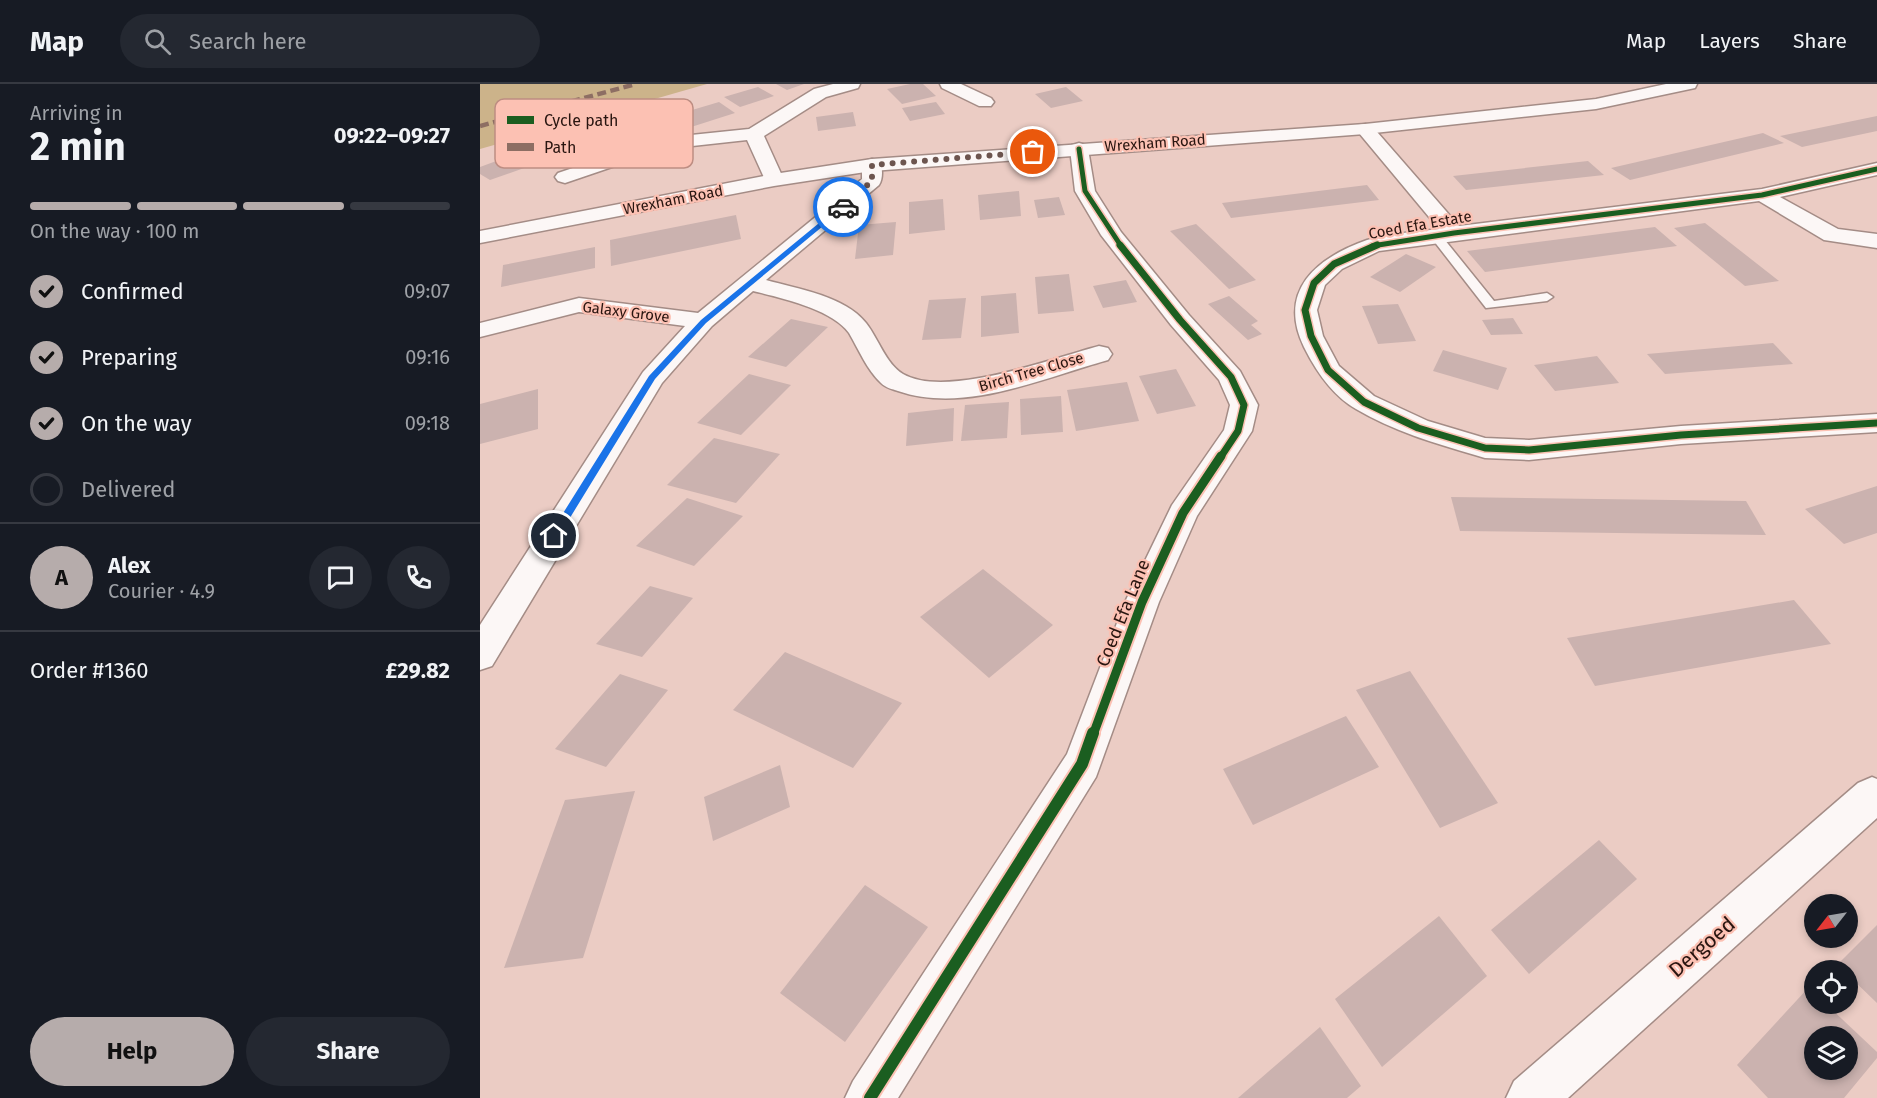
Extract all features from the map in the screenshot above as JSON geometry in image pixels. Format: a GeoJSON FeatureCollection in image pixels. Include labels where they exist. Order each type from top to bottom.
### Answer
{"type":"FeatureCollection","features":[{"type":"Feature","properties":{"kind":"street"},"geometry":{"type":"LineString","coordinates":[[693,141],[754,134],[820,93],[852,84]]}},
{"type":"Feature","properties":{"kind":"street"},"geometry":{"type":"LineString","coordinates":[[948,84],[985,102]]}},
{"type":"Feature","properties":{"kind":"street","name":"Wrexham Road"},"geometry":{"type":"LineString","coordinates":[[480,237],[774,180],[872,165],[1365,129],[1596,104],[1689,84]]}},
{"type":"Feature","properties":{"kind":"street","name":"Coed Efa Estate"},"geometry":{"type":"LineString","coordinates":[[1365,129],[1445,234]]}},
{"type":"Feature","properties":{"kind":"street"},"geometry":{"type":"LineString","coordinates":[[754,134],[774,180]]}},
{"type":"Feature","properties":{"kind":"street","name":"Coed Efa Lane"},"geometry":{"type":"LineString","coordinates":[[870,1098],[1082,764],[1142,602],[1183,513],[1238,431],[1244,405],[1231,377],[1180,320],[1112,236],[1085,191],[1079,149]]}},
{"type":"Feature","properties":{"kind":"street"},"geometry":{"type":"LineString","coordinates":[[480,655],[652,378],[703,321],[872,181],[872,165]]}},
{"type":"Feature","properties":{"kind":"street"},"geometry":{"type":"LineString","coordinates":[[565,177],[591,168]]}},
{"type":"Feature","properties":{"kind":"street","name":"Coed Efa Estate"},"geometry":{"type":"LineString","coordinates":[[1877,169],[1762,195],[1445,234],[1374,245],[1334,264],[1314,283],[1305,310],[1311,336],[1328,370],[1364,402],[1418,428],[1485,448],[1528,450],[1681,435],[1877,423]]}},
{"type":"Feature","properties":{"kind":"street"},"geometry":{"type":"LineString","coordinates":[[1762,195],[1832,235],[1877,241]]}},
{"type":"Feature","properties":{"kind":"street","name":"Birch Tree Close"},"geometry":{"type":"LineString","coordinates":[[751,283],[823,304],[854,324],[893,381],[920,389],[968,390],[1099,354]]}},
{"type":"Feature","properties":{"kind":"street","name":"Galaxy Grove"},"geometry":{"type":"LineString","coordinates":[[480,330],[579,305],[703,321]]}},
{"type":"Feature","properties":{"kind":"street","name":"Dergoed"},"geometry":{"type":"LineString","coordinates":[[1531,1098],[1872,796]]}},
{"type":"Feature","properties":{"kind":"lane"},"geometry":{"type":"LineString","coordinates":[[1445,234],[1491,305],[1547,297]]}},
{"type":"Feature","properties":{"kind":"shaded area"},"geometry":{"type":"Polygon","coordinates":[[[480,84],[707,84],[655,99],[495,99],[495,145],[480,149],[480,84]]]}},
{"type":"Feature","properties":{"kind":"building"},"geometry":{"type":"Polygon","coordinates":[[[776,84],[804,84],[787,90],[776,84]]]}},
{"type":"Feature","properties":{"kind":"building"},"geometry":{"type":"Polygon","coordinates":[[[923,84],[936,96],[902,104],[887,89],[923,84]]]}},
{"type":"Feature","properties":{"kind":"building"},"geometry":{"type":"Polygon","coordinates":[[[758,87],[774,96],[740,107],[724,97],[758,87]]]}},
{"type":"Feature","properties":{"kind":"building"},"geometry":{"type":"Polygon","coordinates":[[[1066,87],[1083,101],[1051,108],[1035,94],[1066,87]]]}},
{"type":"Feature","properties":{"kind":"building"},"geometry":{"type":"Polygon","coordinates":[[[719,102],[735,113],[693,126],[693,110],[719,102]]]}},
{"type":"Feature","properties":{"kind":"building"},"geometry":{"type":"Polygon","coordinates":[[[936,102],[945,114],[910,121],[902,108],[936,102]]]}},
{"type":"Feature","properties":{"kind":"building"},"geometry":{"type":"Polygon","coordinates":[[[853,112],[856,126],[818,131],[816,117],[853,112]]]}},
{"type":"Feature","properties":{"kind":"building"},"geometry":{"type":"Polygon","coordinates":[[[1877,116],[1877,131],[1802,147],[1780,136],[1877,116]]]}},
{"type":"Feature","properties":{"kind":"building"},"geometry":{"type":"Polygon","coordinates":[[[1763,133],[1784,143],[1630,180],[1611,168],[1763,133]]]}},
{"type":"Feature","properties":{"kind":"building"},"geometry":{"type":"Polygon","coordinates":[[[1588,161],[1604,175],[1466,190],[1453,176],[1588,161]]]}},
{"type":"Feature","properties":{"kind":"building"},"geometry":{"type":"Polygon","coordinates":[[[495,162],[495,168],[524,168],[490,180],[480,174],[480,167],[495,162]]]}},
{"type":"Feature","properties":{"kind":"building"},"geometry":{"type":"Polygon","coordinates":[[[1367,185],[1379,200],[1231,218],[1222,203],[1367,185]]]}},
{"type":"Feature","properties":{"kind":"building"},"geometry":{"type":"Polygon","coordinates":[[[1019,191],[1021,216],[980,220],[978,195],[1019,191]]]}},
{"type":"Feature","properties":{"kind":"building"},"geometry":{"type":"Polygon","coordinates":[[[1059,197],[1065,215],[1038,218],[1034,200],[1059,197]]]}},
{"type":"Feature","properties":{"kind":"building"},"geometry":{"type":"Polygon","coordinates":[[[943,199],[945,230],[909,234],[909,202],[943,199]]]}},
{"type":"Feature","properties":{"kind":"building"},"geometry":{"type":"Polygon","coordinates":[[[736,215],[741,239],[611,266],[610,240],[736,215]]]}},
{"type":"Feature","properties":{"kind":"building"},"geometry":{"type":"Polygon","coordinates":[[[896,222],[893,255],[855,259],[859,225],[896,222]]]}},
{"type":"Feature","properties":{"kind":"building"},"geometry":{"type":"Polygon","coordinates":[[[1705,223],[1779,281],[1745,286],[1674,228],[1705,223]]]}},
{"type":"Feature","properties":{"kind":"building"},"geometry":{"type":"Polygon","coordinates":[[[1196,224],[1256,280],[1229,289],[1170,231],[1196,224]]]}},
{"type":"Feature","properties":{"kind":"building"},"geometry":{"type":"Polygon","coordinates":[[[1655,227],[1677,246],[1485,272],[1467,251],[1655,227]]]}},
{"type":"Feature","properties":{"kind":"building"},"geometry":{"type":"Polygon","coordinates":[[[595,247],[595,268],[501,287],[503,265],[595,247]]]}},
{"type":"Feature","properties":{"kind":"building"},"geometry":{"type":"Polygon","coordinates":[[[1406,254],[1436,267],[1400,292],[1370,277],[1406,254]]]}},
{"type":"Feature","properties":{"kind":"building"},"geometry":{"type":"Polygon","coordinates":[[[1069,274],[1074,311],[1038,314],[1035,277],[1069,274]]]}},
{"type":"Feature","properties":{"kind":"building"},"geometry":{"type":"Polygon","coordinates":[[[1126,280],[1137,302],[1103,308],[1093,286],[1126,280]]]}},
{"type":"Feature","properties":{"kind":"building"},"geometry":{"type":"Polygon","coordinates":[[[1016,293],[1019,333],[981,337],[981,296],[1016,293]]]}},
{"type":"Feature","properties":{"kind":"building"},"geometry":{"type":"Polygon","coordinates":[[[1229,296],[1258,321],[1251,325],[1262,334],[1248,340],[1208,304],[1229,296]]]}},
{"type":"Feature","properties":{"kind":"building"},"geometry":{"type":"Polygon","coordinates":[[[966,298],[961,338],[922,340],[929,300],[966,298]]]}},
{"type":"Feature","properties":{"kind":"building"},"geometry":{"type":"Polygon","coordinates":[[[1398,304],[1416,341],[1378,344],[1362,306],[1398,304]]]}},
{"type":"Feature","properties":{"kind":"building"},"geometry":{"type":"Polygon","coordinates":[[[1513,318],[1523,334],[1491,335],[1482,320],[1513,318]]]}},
{"type":"Feature","properties":{"kind":"building"},"geometry":{"type":"Polygon","coordinates":[[[791,319],[828,327],[786,367],[748,357],[791,319]]]}},
{"type":"Feature","properties":{"kind":"building"},"geometry":{"type":"Polygon","coordinates":[[[1773,343],[1793,364],[1665,374],[1647,354],[1773,343]]]}},
{"type":"Feature","properties":{"kind":"building"},"geometry":{"type":"Polygon","coordinates":[[[1443,350],[1507,368],[1498,390],[1433,371],[1443,350]]]}},
{"type":"Feature","properties":{"kind":"building"},"geometry":{"type":"Polygon","coordinates":[[[1597,356],[1619,383],[1555,391],[1534,365],[1597,356]]]}},
{"type":"Feature","properties":{"kind":"building"},"geometry":{"type":"Polygon","coordinates":[[[1176,369],[1196,406],[1157,414],[1139,376],[1176,369]]]}},
{"type":"Feature","properties":{"kind":"building"},"geometry":{"type":"Polygon","coordinates":[[[749,374],[791,385],[741,435],[697,423],[749,374]]]}},
{"type":"Feature","properties":{"kind":"building"},"geometry":{"type":"Polygon","coordinates":[[[1127,382],[1139,421],[1076,431],[1067,390],[1127,382]]]}},
{"type":"Feature","properties":{"kind":"building"},"geometry":{"type":"Polygon","coordinates":[[[538,389],[538,429],[480,444],[480,404],[538,389]]]}},
{"type":"Feature","properties":{"kind":"building"},"geometry":{"type":"Polygon","coordinates":[[[1061,396],[1063,432],[1021,435],[1020,399],[1061,396]]]}},
{"type":"Feature","properties":{"kind":"building"},"geometry":{"type":"Polygon","coordinates":[[[1009,402],[1007,438],[961,441],[965,405],[1009,402]]]}},
{"type":"Feature","properties":{"kind":"building"},"geometry":{"type":"Polygon","coordinates":[[[954,408],[953,441],[906,446],[908,413],[954,408]]]}},
{"type":"Feature","properties":{"kind":"building"},"geometry":{"type":"Polygon","coordinates":[[[714,438],[780,454],[736,503],[667,485],[714,438]]]}},
{"type":"Feature","properties":{"kind":"building"},"geometry":{"type":"Polygon","coordinates":[[[1877,486],[1877,533],[1844,544],[1805,509],[1877,486]]]}},
{"type":"Feature","properties":{"kind":"building"},"geometry":{"type":"Polygon","coordinates":[[[1451,497],[1746,501],[1766,535],[1460,531],[1451,497]]]}},
{"type":"Feature","properties":{"kind":"building"},"geometry":{"type":"Polygon","coordinates":[[[687,498],[743,516],[694,566],[636,546],[687,498]]]}},
{"type":"Feature","properties":{"kind":"building"},"geometry":{"type":"Polygon","coordinates":[[[983,569],[1053,625],[989,678],[920,617],[983,569]]]}},
{"type":"Feature","properties":{"kind":"building"},"geometry":{"type":"Polygon","coordinates":[[[650,586],[693,598],[642,657],[596,644],[650,586]]]}},
{"type":"Feature","properties":{"kind":"building"},"geometry":{"type":"Polygon","coordinates":[[[1794,600],[1831,644],[1595,686],[1567,638],[1794,600]]]}},
{"type":"Feature","properties":{"kind":"building"},"geometry":{"type":"Polygon","coordinates":[[[785,652],[902,703],[853,768],[733,710],[785,652]]]}},
{"type":"Feature","properties":{"kind":"building"},"geometry":{"type":"Polygon","coordinates":[[[1410,671],[1498,803],[1440,828],[1356,690],[1410,671]]]}},
{"type":"Feature","properties":{"kind":"building"},"geometry":{"type":"Polygon","coordinates":[[[620,674],[668,690],[606,767],[555,749],[620,674]]]}},
{"type":"Feature","properties":{"kind":"building"},"geometry":{"type":"Polygon","coordinates":[[[1346,716],[1379,767],[1253,825],[1223,769],[1346,716]]]}},
{"type":"Feature","properties":{"kind":"building"},"geometry":{"type":"Polygon","coordinates":[[[780,765],[790,807],[713,841],[704,797],[780,765]]]}},
{"type":"Feature","properties":{"kind":"building"},"geometry":{"type":"Polygon","coordinates":[[[635,791],[583,958],[504,968],[565,800],[635,791]]]}},
{"type":"Feature","properties":{"kind":"building"},"geometry":{"type":"Polygon","coordinates":[[[1599,840],[1637,879],[1529,974],[1491,930],[1599,840]]]}},
{"type":"Feature","properties":{"kind":"building"},"geometry":{"type":"Polygon","coordinates":[[[865,885],[928,927],[845,1042],[780,993],[865,885]]]}},
{"type":"Feature","properties":{"kind":"building"},"geometry":{"type":"Polygon","coordinates":[[[1439,916],[1487,976],[1382,1067],[1335,999],[1439,916]]]}},
{"type":"Feature","properties":{"kind":"building"},"geometry":{"type":"Polygon","coordinates":[[[1877,925],[1877,1003],[1858,985],[1858,960],[1842,960],[1854,948],[1858,948],[1858,944],[1877,925]]]}},
{"type":"Feature","properties":{"kind":"building"},"geometry":{"type":"Polygon","coordinates":[[[1804,992],[1804,1014],[1837,1014],[1849,1026],[1804,1026],[1804,1080],[1858,1080],[1858,1034],[1877,1052],[1877,1058],[1844,1098],[1768,1098],[1737,1065],[1804,992]]]}},
{"type":"Feature","properties":{"kind":"building"},"geometry":{"type":"Polygon","coordinates":[[[1320,1027],[1361,1086],[1347,1098],[1238,1098],[1320,1027]]]}},
{"type":"Feature","properties":{"kind":"marked path"},"geometry":{"type":"LineString","coordinates":[[580,99],[636,84]]}},
{"type":"Feature","properties":{"kind":"marked path"},"geometry":{"type":"LineString","coordinates":[[480,126],[495,122]]}},
{"type":"Feature","properties":{"kind":"cycle path"},"geometry":{"type":"LineString","coordinates":[[870,1098],[1082,764],[1142,602],[1183,513],[1238,431],[1244,405],[1231,377],[1180,320],[1112,235],[1085,191],[1079,149]]}},
{"type":"Feature","properties":{"kind":"cycle path"},"geometry":{"type":"LineString","coordinates":[[1877,169],[1762,195],[1374,245],[1334,264],[1314,283],[1305,310],[1311,336],[1328,370],[1364,402],[1418,428],[1485,448],[1529,450],[1681,435],[1877,423]]}},
{"type":"Feature","properties":{"kind":"way so far"},"geometry":{"type":"LineString","coordinates":[[843,207],[872,181],[872,165],[1033,152]]}},
{"type":"Feature","properties":{"kind":"route"},"geometry":{"type":"LineString","coordinates":[[554,536],[652,378],[703,321],[843,207]]}}]}
